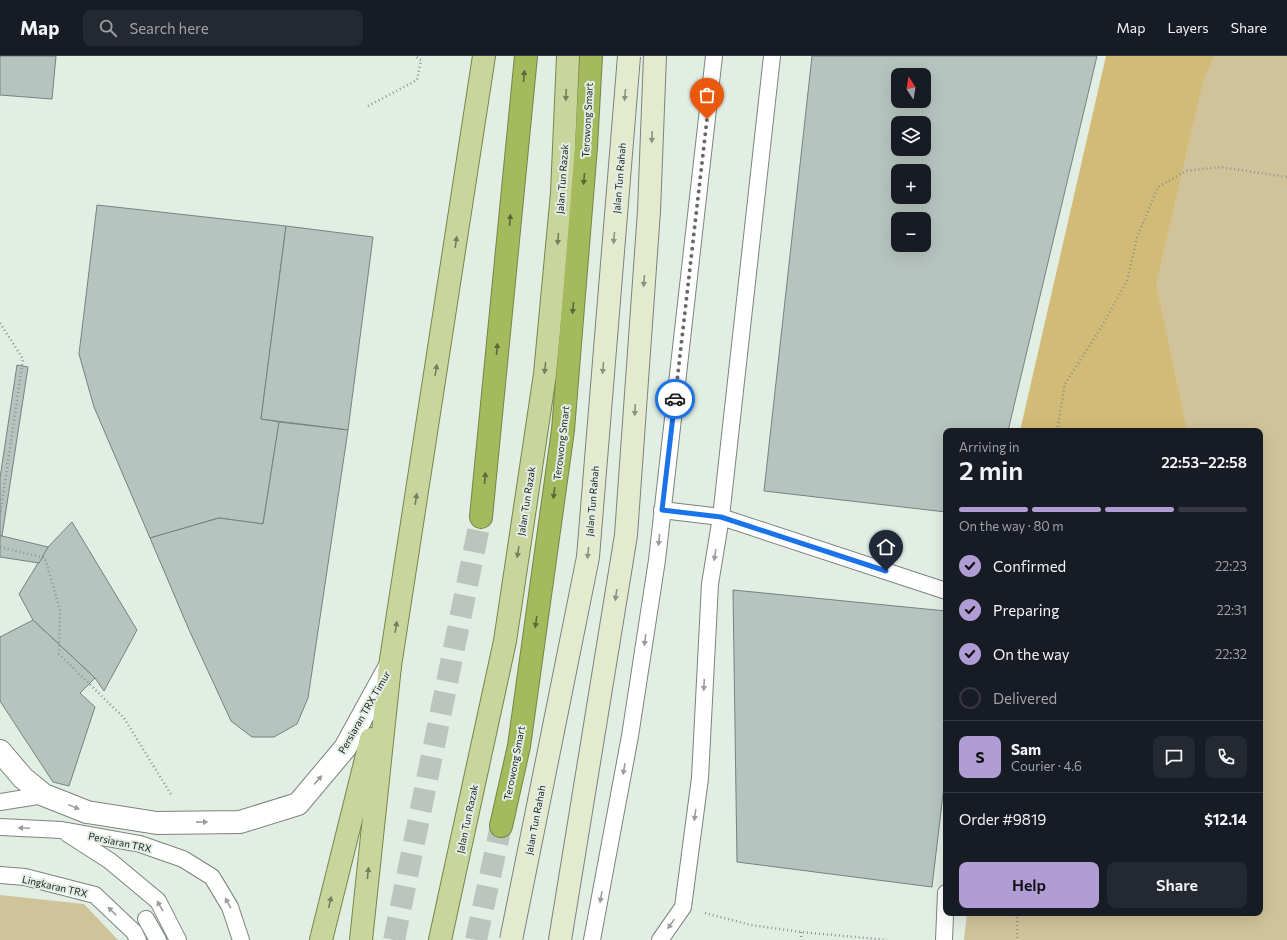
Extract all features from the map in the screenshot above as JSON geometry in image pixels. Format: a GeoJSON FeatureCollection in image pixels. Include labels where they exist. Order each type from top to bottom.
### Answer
{"type":"FeatureCollection","features":[{"type":"Feature","properties":{"kind":"highway"},"geometry":{"type":"LineString","coordinates":[[481,517],[526,56]]}},
{"type":"Feature","properties":{"kind":"highway","name":"Terowong Smart"},"geometry":{"type":"LineString","coordinates":[[502,826],[519,746],[563,430],[586,147],[591,56]]}},
{"type":"Feature","properties":{"kind":"main road"},"geometry":{"type":"LineString","coordinates":[[361,940],[390,666],[484,56]]}},
{"type":"Feature","properties":{"kind":"main road","name":"Jalan Tun Razak"},"geometry":{"type":"LineString","coordinates":[[440,940],[505,641],[545,374],[562,193],[568,56]]}},
{"type":"Feature","properties":{"kind":"main road","name":"Jalan Tun Rahah"},"geometry":{"type":"LineString","coordinates":[[511,940],[588,557],[628,56]]}},
{"type":"Feature","properties":{"kind":"main road"},"geometry":{"type":"LineString","coordinates":[[560,940],[626,535],[649,211],[655,56]]}},
{"type":"Feature","properties":{"kind":"main road"},"geometry":{"type":"LineString","coordinates":[[321,940],[390,666]]}},
{"type":"Feature","properties":{"kind":"street","name":"Persiaran TRX Timur"},"geometry":{"type":"LineString","coordinates":[[0,751],[23,778],[44,795],[87,812],[157,823],[240,822],[298,804],[345,748],[390,666]]}},
{"type":"Feature","properties":{"kind":"lane"},"geometry":{"type":"LineString","coordinates":[[592,940],[630,736],[656,560],[714,56]]}},
{"type":"Feature","properties":{"kind":"lane"},"geometry":{"type":"LineString","coordinates":[[660,940],[683,907],[700,778],[710,584],[721,517],[772,56]]}},
{"type":"Feature","properties":{"kind":"lane"},"geometry":{"type":"LineString","coordinates":[[662,510],[721,517],[943,590]]}},
{"type":"Feature","properties":{"kind":"lane"},"geometry":{"type":"LineString","coordinates":[[0,770],[23,778]]}},
{"type":"Feature","properties":{"kind":"lane"},"geometry":{"type":"LineString","coordinates":[[0,802],[44,795]]}},
{"type":"Feature","properties":{"kind":"lane","name":"Persiaran TRX"},"geometry":{"type":"LineString","coordinates":[[0,827],[62,830],[140,844],[183,859],[212,876],[230,907],[241,940]]}},
{"type":"Feature","properties":{"kind":"lane"},"geometry":{"type":"LineString","coordinates":[[62,830],[110,861],[158,901],[178,940]]}},
{"type":"Feature","properties":{"kind":"lane","name":"Lingkaran TRX"},"geometry":{"type":"LineString","coordinates":[[0,876],[25,877],[96,895],[134,932],[138,940]]}},
{"type":"Feature","properties":{"kind":"lane"},"geometry":{"type":"LineString","coordinates":[[944,940],[945,916]]}},
{"type":"Feature","properties":{"kind":"lane"},"geometry":{"type":"LineString","coordinates":[[146,919],[158,940]]}},
{"type":"Feature","properties":{"kind":"path"},"geometry":{"type":"LineString","coordinates":[[368,106],[417,80],[421,60],[415,56]]}},
{"type":"Feature","properties":{"kind":"path"},"geometry":{"type":"LineString","coordinates":[[1058,428],[1065,384],[1102,326],[1127,281],[1137,237],[1158,187],[1186,171],[1220,167],[1287,177]]}},
{"type":"Feature","properties":{"kind":"path"},"geometry":{"type":"LineString","coordinates":[[0,323],[23,359],[0,516]]}},
{"type":"Feature","properties":{"kind":"path"},"geometry":{"type":"LineString","coordinates":[[0,548],[45,558],[60,610],[59,654],[124,718],[188,823]]}},
{"type":"Feature","properties":{"kind":"path"},"geometry":{"type":"LineString","coordinates":[[683,907],[751,925],[801,932],[888,940]]}},
{"type":"Feature","properties":{"kind":"path"},"geometry":{"type":"LineString","coordinates":[[1017,916],[1017,940]]}},
{"type":"Feature","properties":{"kind":"path"},"geometry":{"type":"LineString","coordinates":[[801,932],[801,940]]}},
{"type":"Feature","properties":{"kind":"shaded area"},"geometry":{"type":"Polygon","coordinates":[[[1106,56],[1214,56],[1203,81],[1156,284],[1186,428],[1021,428],[1106,56]]]}},
{"type":"Feature","properties":{"kind":"shaded area"},"geometry":{"type":"Polygon","coordinates":[[[1140,56],[1287,56],[1287,940],[964,940],[967,916],[1263,916],[1263,428],[1043,428],[1140,56]]]}},
{"type":"Feature","properties":{"kind":"shaded area"},"geometry":{"type":"Polygon","coordinates":[[[0,895],[84,904],[118,940],[0,940],[0,895]]]}},
{"type":"Feature","properties":{"kind":"building"},"geometry":{"type":"Polygon","coordinates":[[[0,56],[56,56],[52,99],[0,95],[0,56]]]}},
{"type":"Feature","properties":{"kind":"building"},"geometry":{"type":"Polygon","coordinates":[[[812,56],[1097,56],[1009,428],[943,428],[943,512],[764,491],[812,56]]]}},
{"type":"Feature","properties":{"kind":"building"},"geometry":{"type":"Polygon","coordinates":[[[97,205],[286,226],[261,419],[279,422],[263,524],[219,518],[150,538],[94,407],[79,354],[97,205]]]}},
{"type":"Feature","properties":{"kind":"building"},"geometry":{"type":"Polygon","coordinates":[[[286,226],[373,237],[348,430],[261,419],[286,226]]]}},
{"type":"Feature","properties":{"kind":"building"},"geometry":{"type":"Polygon","coordinates":[[[17,365],[28,367],[2,536],[0,536],[0,478],[17,365]]]}},
{"type":"Feature","properties":{"kind":"building"},"geometry":{"type":"Polygon","coordinates":[[[279,422],[348,430],[308,698],[297,724],[274,737],[252,737],[231,721],[190,632],[150,538],[219,518],[263,524],[279,422]]]}},
{"type":"Feature","properties":{"kind":"building"},"geometry":{"type":"Polygon","coordinates":[[[72,522],[137,630],[104,691],[95,678],[33,620],[19,594],[48,547],[72,522]]]}},
{"type":"Feature","properties":{"kind":"building"},"geometry":{"type":"Polygon","coordinates":[[[0,536],[48,547],[39,563],[0,557],[0,536]]]}},
{"type":"Feature","properties":{"kind":"building"},"geometry":{"type":"Polygon","coordinates":[[[733,590],[943,611],[943,794],[932,887],[737,862],[733,590]]]}},
{"type":"Feature","properties":{"kind":"building"},"geometry":{"type":"Polygon","coordinates":[[[33,620],[95,678],[80,693],[95,707],[69,786],[53,782],[0,701],[0,637],[33,620]]]}},
{"type":"Feature","properties":{"kind":"tunnel"},"geometry":{"type":"LineString","coordinates":[[394,940],[481,517]]}},
{"type":"Feature","properties":{"kind":"tunnel"},"geometry":{"type":"LineString","coordinates":[[476,940],[501,826]]}},
{"type":"Feature","properties":{"kind":"way so far"},"geometry":{"type":"LineString","coordinates":[[675,399],[707,119]]}},
{"type":"Feature","properties":{"kind":"route"},"geometry":{"type":"LineString","coordinates":[[675,399],[662,510],[721,517],[886,571]]}}]}
